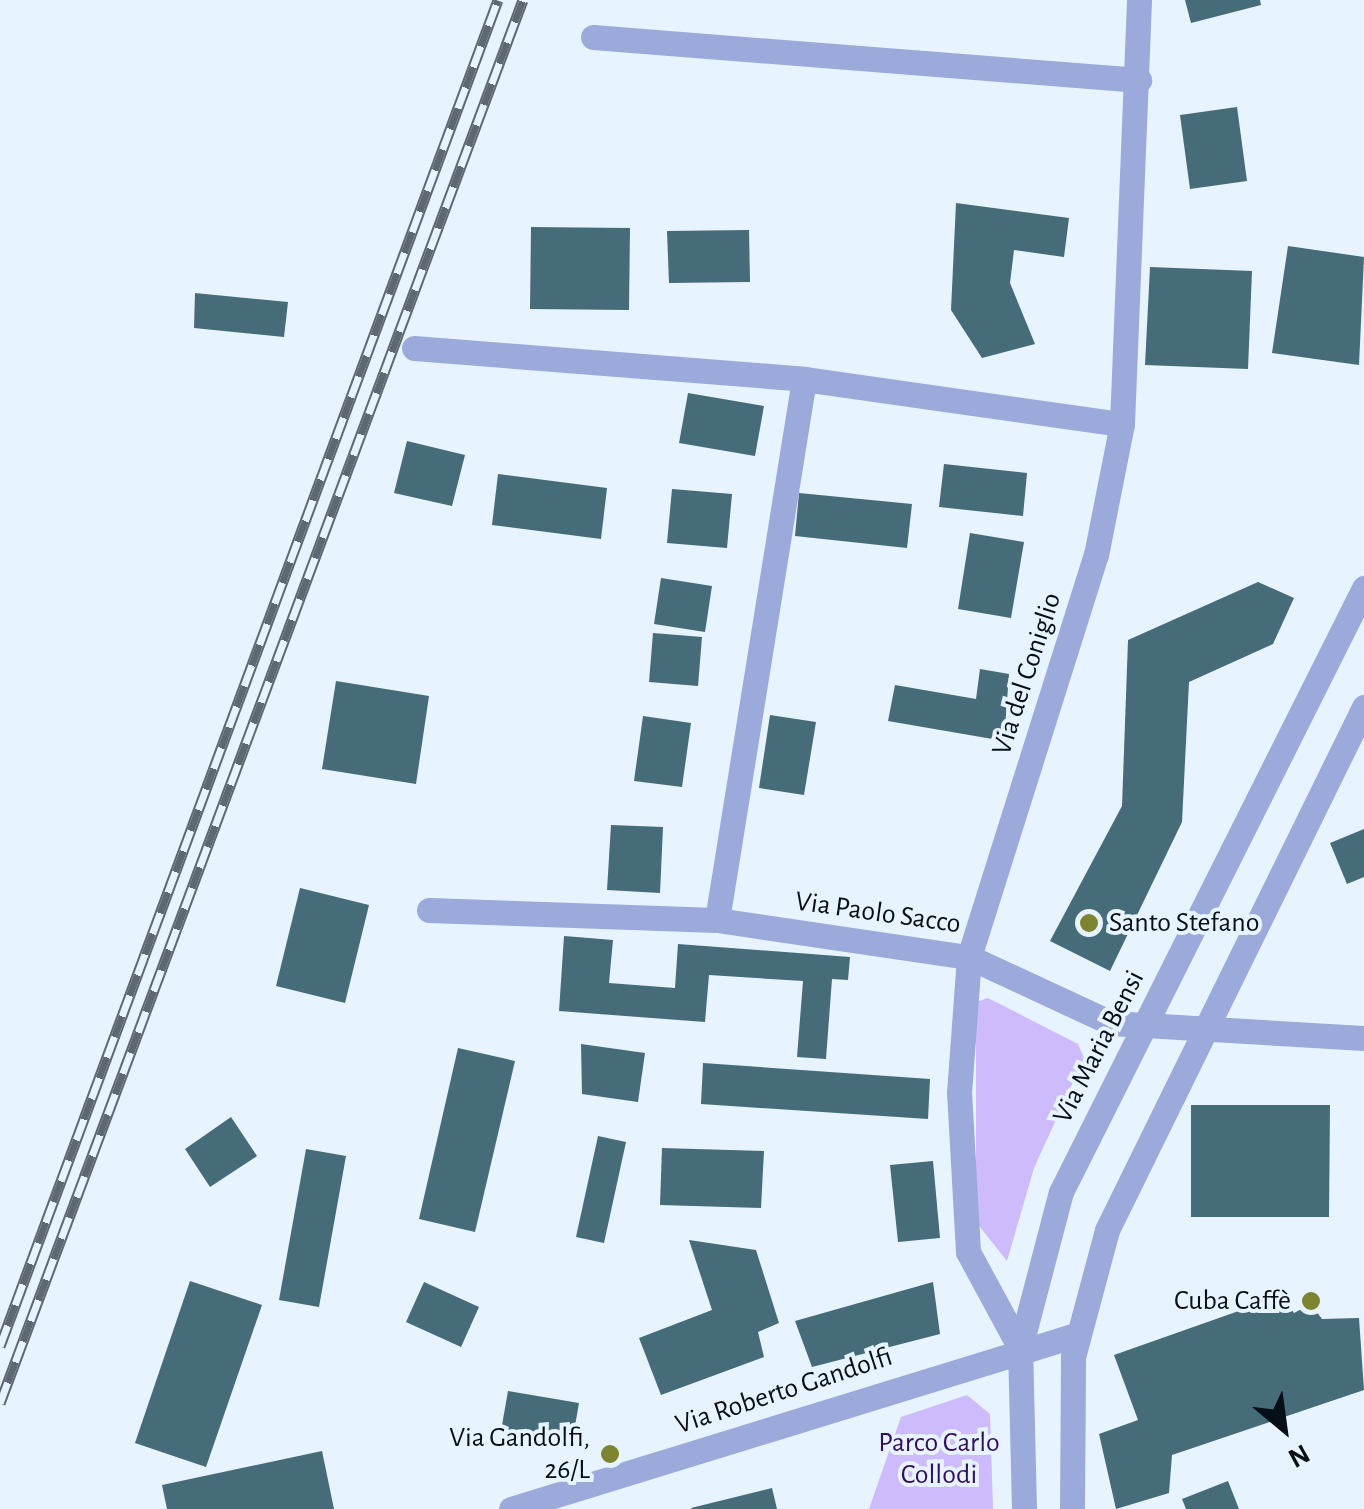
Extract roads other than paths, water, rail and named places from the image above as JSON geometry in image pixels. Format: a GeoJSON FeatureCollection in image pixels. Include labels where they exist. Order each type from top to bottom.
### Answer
{"type":"FeatureCollection","features":[{"type":"Feature","properties":{"kind":"street","name":"Via del Coniglio"},"geometry":{"type":"LineString","coordinates":[[1020,1348],[968,1252],[959,1094],[968,957],[1096,555],[1122,424],[1139,80],[1139,0]]}},
{"type":"Feature","properties":{"kind":"street"},"geometry":{"type":"LineString","coordinates":[[593,37],[1139,80]]}},
{"type":"Feature","properties":{"kind":"street"},"geometry":{"type":"LineString","coordinates":[[414,348],[804,379],[1122,424]]}},
{"type":"Feature","properties":{"kind":"street"},"geometry":{"type":"LineString","coordinates":[[717,920],[804,379]]}},
{"type":"Feature","properties":{"kind":"street","name":"Via Maria Bensi"},"geometry":{"type":"LineString","coordinates":[[1024,1509],[1020,1348],[1062,1192],[1364,588]]}},
{"type":"Feature","properties":{"kind":"street"},"geometry":{"type":"LineString","coordinates":[[1072,1509],[1076,1335],[1106,1230],[1364,708]]}},
{"type":"Feature","properties":{"kind":"street","name":"Via Paolo Sacco"},"geometry":{"type":"LineString","coordinates":[[429,910],[717,920],[968,957],[1111,1023],[1364,1038]]}},
{"type":"Feature","properties":{"kind":"street","name":"Via Roberto Gandolfi"},"geometry":{"type":"LineString","coordinates":[[511,1509],[1020,1348],[1076,1335]]}},
{"type":"Feature","properties":{"kind":"railway"},"geometry":{"type":"LineString","coordinates":[[0,1346],[498,0]]}},
{"type":"Feature","properties":{"kind":"railway"},"geometry":{"type":"LineString","coordinates":[[0,1403],[523,0]]}},
{"type":"Feature","properties":{"kind":"place","name":"Santo Stefano"},"geometry":{"type":"Point","coordinates":[1089,923]}},
{"type":"Feature","properties":{"kind":"place","name":"Cuba Caffè"},"geometry":{"type":"Point","coordinates":[1311,1301]}},
{"type":"Feature","properties":{"kind":"place","name":"Via Gandolfi, 26/L"},"geometry":{"type":"Point","coordinates":[610,1454]}},
{"type":"Feature","properties":{"kind":"park label","name":"Parco Carlo Collodi"},"geometry":{"type":"Point","coordinates":[939,1459]}}]}
